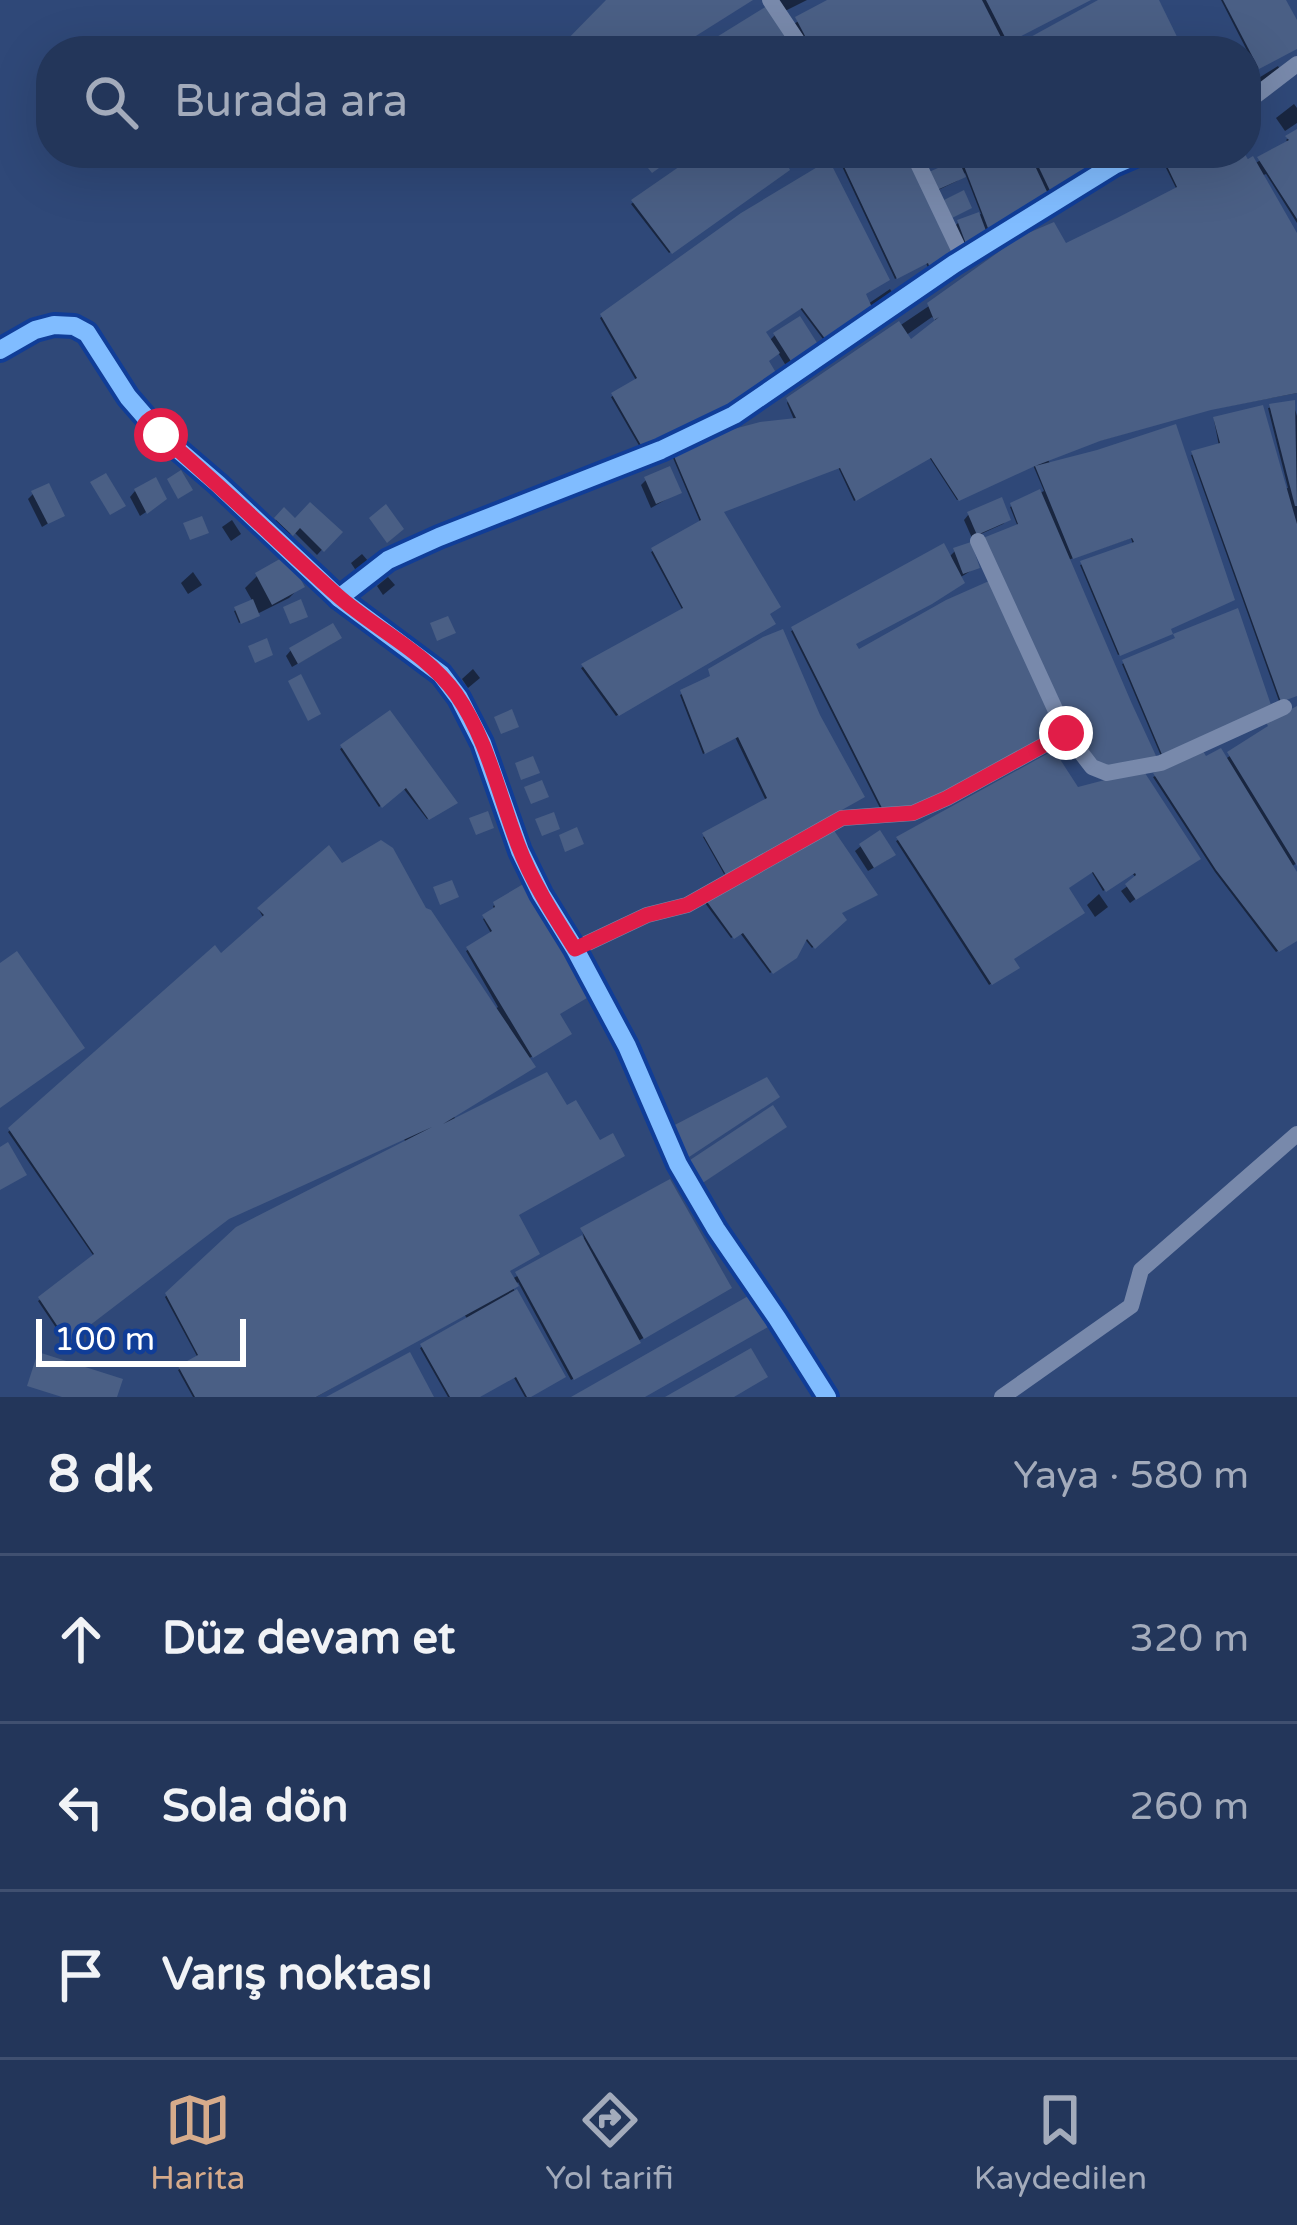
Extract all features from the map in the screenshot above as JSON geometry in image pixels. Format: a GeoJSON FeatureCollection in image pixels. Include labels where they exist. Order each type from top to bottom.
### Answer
{"type":"FeatureCollection","features":[{"type":"Feature","properties":{"kind":"street"},"geometry":{"type":"LineString","coordinates":[[770,0],[794,36]]}},
{"type":"Feature","properties":{"kind":"street"},"geometry":{"type":"LineString","coordinates":[[1261,92],[1297,64]]}},
{"type":"Feature","properties":{"kind":"street"},"geometry":{"type":"LineString","coordinates":[[920,168],[963,258]]}},
{"type":"Feature","properties":{"kind":"street"},"geometry":{"type":"LineString","coordinates":[[339,598],[405,552],[661,450],[734,415],[963,258],[1109,168]]}},
{"type":"Feature","properties":{"kind":"street"},"geometry":{"type":"LineString","coordinates":[[0,350],[54,325],[74,326],[87,333],[128,397],[161,435],[339,598],[441,674],[482,743],[520,851],[627,1046],[678,1164],[827,1397]]}},
{"type":"Feature","properties":{"kind":"street"},"geometry":{"type":"LineString","coordinates":[[977,541],[1066,733],[1092,767],[1107,773],[1161,763],[1284,707]]}},
{"type":"Feature","properties":{"kind":"street"},"geometry":{"type":"LineString","coordinates":[[575,949],[647,915],[687,905],[842,818],[913,813],[1066,733]]}},
{"type":"Feature","properties":{"kind":"street"},"geometry":{"type":"LineString","coordinates":[[1002,1397],[1131,1306],[1141,1270],[1297,1134]]}},
{"type":"Feature","properties":{"kind":"building"},"geometry":{"type":"Polygon","coordinates":[[[606,0],[753,0],[696,36],[571,36],[606,0]]]}},
{"type":"Feature","properties":{"kind":"building"},"geometry":{"type":"Polygon","coordinates":[[[827,0],[982,0],[1000,36],[805,36],[795,17],[827,0]]]}},
{"type":"Feature","properties":{"kind":"building"},"geometry":{"type":"Polygon","coordinates":[[[986,0],[1091,0],[1022,36],[1004,36],[986,0]]]}},
{"type":"Feature","properties":{"kind":"building"},"geometry":{"type":"Polygon","coordinates":[[[1098,0],[1159,0],[1177,36],[1032,36],[1098,0]]]}},
{"type":"Feature","properties":{"kind":"building"},"geometry":{"type":"Polygon","coordinates":[[[1223,0],[1286,0],[1297,20],[1297,49],[1261,68],[1261,36],[1242,36],[1223,0]]]}},
{"type":"Feature","properties":{"kind":"building"},"geometry":{"type":"Polygon","coordinates":[[[767,6],[786,36],[718,36],[767,6]]]}},
{"type":"Feature","properties":{"kind":"building"},"geometry":{"type":"Polygon","coordinates":[[[1297,129],[1297,219],[1261,163],[1261,155],[1289,140],[1285,136],[1297,129]]]}},
{"type":"Feature","properties":{"kind":"building"},"geometry":{"type":"Polygon","coordinates":[[[677,168],[790,170],[672,254],[631,200],[677,168]]]}},
{"type":"Feature","properties":{"kind":"building"},"geometry":{"type":"Polygon","coordinates":[[[816,168],[833,168],[890,280],[866,294],[875,314],[829,344],[802,308],[766,332],[780,353],[769,361],[781,381],[646,454],[611,393],[637,378],[600,314],[741,213],[816,168]]]}},
{"type":"Feature","properties":{"kind":"building"},"geometry":{"type":"Polygon","coordinates":[[[845,168],[915,168],[956,256],[931,271],[928,263],[897,279],[845,168]]]}},
{"type":"Feature","properties":{"kind":"building"},"geometry":{"type":"Polygon","coordinates":[[[962,168],[966,177],[937,190],[929,172],[962,168]]]}},
{"type":"Feature","properties":{"kind":"building"},"geometry":{"type":"Polygon","coordinates":[[[965,168],[1036,168],[1050,198],[991,236],[965,168]]]}},
{"type":"Feature","properties":{"kind":"building"},"geometry":{"type":"Polygon","coordinates":[[[1039,168],[1099,168],[1053,197],[1039,168]]]}},
{"type":"Feature","properties":{"kind":"building"},"geometry":{"type":"Polygon","coordinates":[[[1168,168],[1260,168],[1297,233],[1297,393],[1211,410],[1100,441],[959,501],[931,458],[856,501],[840,468],[724,512],[781,607],[770,614],[776,624],[619,716],[581,664],[683,608],[651,548],[701,520],[673,454],[730,430],[796,418],[786,398],[899,321],[911,339],[939,317],[934,320],[927,303],[1021,236],[1054,222],[1066,243],[1177,187],[1168,168]]]}},
{"type":"Feature","properties":{"kind":"building"},"geometry":{"type":"Polygon","coordinates":[[[964,190],[972,208],[952,218],[944,200],[964,190]]]}},
{"type":"Feature","properties":{"kind":"building"},"geometry":{"type":"Polygon","coordinates":[[[979,212],[988,236],[966,244],[957,220],[979,212]]]}},
{"type":"Feature","properties":{"kind":"building"},"geometry":{"type":"Polygon","coordinates":[[[800,316],[821,349],[794,366],[773,333],[800,316]]]}},
{"type":"Feature","properties":{"kind":"building"},"geometry":{"type":"Polygon","coordinates":[[[1295,400],[1297,506],[1269,404],[1295,400]]]}},
{"type":"Feature","properties":{"kind":"building"},"geometry":{"type":"Polygon","coordinates":[[[1263,405],[1297,524],[1297,696],[1281,702],[1191,451],[1220,443],[1213,417],[1263,405]]]}},
{"type":"Feature","properties":{"kind":"building"},"geometry":{"type":"Polygon","coordinates":[[[1176,424],[1235,600],[1120,656],[1080,561],[1134,542],[1132,538],[1073,559],[1035,466],[1176,424]]]}},
{"type":"Feature","properties":{"kind":"building"},"geometry":{"type":"Polygon","coordinates":[[[670,466],[682,493],[656,504],[644,477],[670,466]]]}},
{"type":"Feature","properties":{"kind":"building"},"geometry":{"type":"Polygon","coordinates":[[[181,470],[193,490],[178,499],[167,479],[181,470]]]}},
{"type":"Feature","properties":{"kind":"building"},"geometry":{"type":"Polygon","coordinates":[[[106,473],[126,506],[110,515],[90,482],[106,473]]]}},
{"type":"Feature","properties":{"kind":"building"},"geometry":{"type":"Polygon","coordinates":[[[156,477],[167,499],[147,514],[134,489],[156,477]]]}},
{"type":"Feature","properties":{"kind":"building"},"geometry":{"type":"Polygon","coordinates":[[[49,483],[65,516],[48,524],[31,491],[49,483]]]}},
{"type":"Feature","properties":{"kind":"building"},"geometry":{"type":"Polygon","coordinates":[[[1040,489],[1157,758],[1105,767],[1084,753],[983,538],[1018,524],[1010,503],[1040,489]]]}},
{"type":"Feature","properties":{"kind":"building"},"geometry":{"type":"Polygon","coordinates":[[[1002,497],[1011,520],[977,535],[967,512],[1002,497]]]}},
{"type":"Feature","properties":{"kind":"building"},"geometry":{"type":"Polygon","coordinates":[[[310,502],[343,532],[324,552],[300,528],[293,536],[274,518],[284,507],[295,518],[310,502]]]}},
{"type":"Feature","properties":{"kind":"building"},"geometry":{"type":"Polygon","coordinates":[[[386,504],[404,529],[387,543],[369,518],[386,504]]]}},
{"type":"Feature","properties":{"kind":"building"},"geometry":{"type":"Polygon","coordinates":[[[202,516],[209,533],[190,540],[183,523],[202,516]]]}},
{"type":"Feature","properties":{"kind":"building"},"geometry":{"type":"Polygon","coordinates":[[[971,542],[980,568],[963,574],[953,548],[971,542]]]}},
{"type":"Feature","properties":{"kind":"building"},"geometry":{"type":"Polygon","coordinates":[[[944,543],[965,583],[856,644],[859,649],[989,581],[1057,729],[916,808],[884,812],[791,627],[944,543]]]}},
{"type":"Feature","properties":{"kind":"building"},"geometry":{"type":"Polygon","coordinates":[[[285,556],[305,577],[301,580],[305,587],[272,605],[255,573],[285,556]]]}},
{"type":"Feature","properties":{"kind":"building"},"geometry":{"type":"Polygon","coordinates":[[[253,599],[260,616],[241,624],[234,607],[253,599]]]}},
{"type":"Feature","properties":{"kind":"building"},"geometry":{"type":"Polygon","coordinates":[[[301,599],[308,617],[290,624],[283,607],[301,599]]]}},
{"type":"Feature","properties":{"kind":"building"},"geometry":{"type":"Polygon","coordinates":[[[1238,608],[1271,705],[1163,757],[1122,660],[1238,608]]]}},
{"type":"Feature","properties":{"kind":"building"},"geometry":{"type":"Polygon","coordinates":[[[448,616],[456,633],[437,641],[430,623],[448,616]]]}},
{"type":"Feature","properties":{"kind":"building"},"geometry":{"type":"Polygon","coordinates":[[[333,623],[342,638],[298,664],[289,648],[333,623]]]}},
{"type":"Feature","properties":{"kind":"building"},"geometry":{"type":"Polygon","coordinates":[[[783,629],[820,715],[865,797],[726,875],[702,833],[767,798],[738,737],[705,754],[680,690],[710,676],[708,669],[783,629]]]}},
{"type":"Feature","properties":{"kind":"building"},"geometry":{"type":"Polygon","coordinates":[[[267,638],[273,655],[255,663],[248,646],[267,638]]]}},
{"type":"Feature","properties":{"kind":"building"},"geometry":{"type":"Polygon","coordinates":[[[301,674],[321,714],[308,721],[288,681],[301,674]]]}},
{"type":"Feature","properties":{"kind":"building"},"geometry":{"type":"Polygon","coordinates":[[[1297,706],[1297,866],[1227,752],[1268,726],[1266,722],[1297,706]]]}},
{"type":"Feature","properties":{"kind":"building"},"geometry":{"type":"Polygon","coordinates":[[[512,709],[519,727],[501,734],[494,717],[512,709]]]}},
{"type":"Feature","properties":{"kind":"building"},"geometry":{"type":"Polygon","coordinates":[[[390,710],[458,803],[429,820],[406,788],[382,808],[340,745],[390,710]]]}},
{"type":"Feature","properties":{"kind":"building"},"geometry":{"type":"Polygon","coordinates":[[[1221,748],[1297,872],[1297,941],[1279,952],[1216,870],[1153,773],[1221,748]]]}},
{"type":"Feature","properties":{"kind":"building"},"geometry":{"type":"Polygon","coordinates":[[[1054,750],[1078,787],[1143,770],[1201,859],[1136,900],[1125,884],[1135,873],[1106,892],[1093,872],[1069,888],[1085,913],[1014,959],[1020,968],[992,985],[896,837],[1054,750]]]}},
{"type":"Feature","properties":{"kind":"building"},"geometry":{"type":"Polygon","coordinates":[[[533,756],[540,773],[521,780],[515,763],[533,756]]]}},
{"type":"Feature","properties":{"kind":"building"},"geometry":{"type":"Polygon","coordinates":[[[542,780],[549,797],[531,804],[524,787],[542,780]]]}},
{"type":"Feature","properties":{"kind":"building"},"geometry":{"type":"Polygon","coordinates":[[[488,811],[494,828],[476,835],[469,818],[488,811]]]}},
{"type":"Feature","properties":{"kind":"building"},"geometry":{"type":"Polygon","coordinates":[[[554,812],[560,829],[542,836],[535,819],[554,812]]]}},
{"type":"Feature","properties":{"kind":"building"},"geometry":{"type":"Polygon","coordinates":[[[577,827],[584,844],[565,852],[559,835],[577,827]]]}},
{"type":"Feature","properties":{"kind":"building"},"geometry":{"type":"Polygon","coordinates":[[[833,829],[878,895],[842,913],[847,920],[815,949],[807,939],[797,958],[773,974],[743,933],[734,939],[705,899],[833,829]]]}},
{"type":"Feature","properties":{"kind":"building"},"geometry":{"type":"Polygon","coordinates":[[[880,830],[896,855],[874,868],[859,844],[880,830]]]}},
{"type":"Feature","properties":{"kind":"building"},"geometry":{"type":"Polygon","coordinates":[[[381,840],[393,848],[426,908],[536,1067],[443,1124],[547,1072],[567,1105],[576,1100],[600,1140],[613,1133],[625,1156],[519,1215],[540,1254],[510,1271],[519,1286],[316,1397],[195,1397],[178,1366],[198,1355],[165,1293],[236,1227],[432,1127],[229,1219],[68,1342],[38,1297],[94,1254],[8,1128],[215,945],[221,953],[264,915],[257,908],[329,845],[342,863],[381,840]]]}},
{"type":"Feature","properties":{"kind":"building"},"geometry":{"type":"Polygon","coordinates":[[[452,880],[459,897],[440,905],[433,887],[452,880]]]}},
{"type":"Feature","properties":{"kind":"building"},"geometry":{"type":"Polygon","coordinates":[[[525,883],[592,995],[560,1014],[572,1034],[533,1058],[466,947],[492,931],[482,915],[495,907],[493,902],[525,883]]]}},
{"type":"Feature","properties":{"kind":"building"},"geometry":{"type":"Polygon","coordinates":[[[17,951],[85,1048],[0,1108],[0,963],[17,951]]]}},
{"type":"Feature","properties":{"kind":"building"},"geometry":{"type":"Polygon","coordinates":[[[767,1077],[780,1097],[683,1161],[667,1129],[767,1077]]]}},
{"type":"Feature","properties":{"kind":"building"},"geometry":{"type":"Polygon","coordinates":[[[773,1105],[787,1127],[698,1186],[684,1164],[773,1105]]]}},
{"type":"Feature","properties":{"kind":"building"},"geometry":{"type":"Polygon","coordinates":[[[8,1142],[27,1175],[0,1190],[0,1147],[8,1142]]]}},
{"type":"Feature","properties":{"kind":"building"},"geometry":{"type":"Polygon","coordinates":[[[670,1179],[732,1288],[644,1339],[580,1228],[670,1179]]]}},
{"type":"Feature","properties":{"kind":"building"},"geometry":{"type":"Polygon","coordinates":[[[582,1235],[641,1343],[574,1380],[515,1272],[582,1235]]]}},
{"type":"Feature","properties":{"kind":"building"},"geometry":{"type":"Polygon","coordinates":[[[517,1289],[566,1377],[531,1397],[516,1377],[480,1397],[450,1397],[420,1344],[517,1289]]]}},
{"type":"Feature","properties":{"kind":"building"},"geometry":{"type":"Polygon","coordinates":[[[750,1295],[768,1327],[645,1397],[571,1397],[750,1295]]]}},
{"type":"Feature","properties":{"kind":"building"},"geometry":{"type":"Polygon","coordinates":[[[751,1348],[768,1377],[734,1397],[665,1397],[751,1348]]]}},
{"type":"Feature","properties":{"kind":"building"},"geometry":{"type":"Polygon","coordinates":[[[38,1352],[123,1379],[117,1397],[62,1397],[27,1386],[38,1352]]]}},
{"type":"Feature","properties":{"kind":"building"},"geometry":{"type":"Polygon","coordinates":[[[410,1352],[434,1397],[326,1397],[410,1352]]]}},
{"type":"Feature","properties":{"kind":"cycle path"},"geometry":{"type":"LineString","coordinates":[[339,598],[388,560],[661,450],[734,415],[954,264],[1109,168]]}},
{"type":"Feature","properties":{"kind":"cycle path"},"geometry":{"type":"LineString","coordinates":[[0,350],[54,325],[74,326],[87,333],[128,397],[161,435],[339,598],[441,674],[482,743],[520,851],[627,1046],[678,1164],[827,1397]]}},
{"type":"Feature","properties":{"kind":"route"},"geometry":{"type":"LineString","coordinates":[[161,435],[339,598],[441,674],[482,743],[520,851],[541,895],[575,949],[647,915],[687,905],[842,818],[913,813],[1066,733]]}}]}
